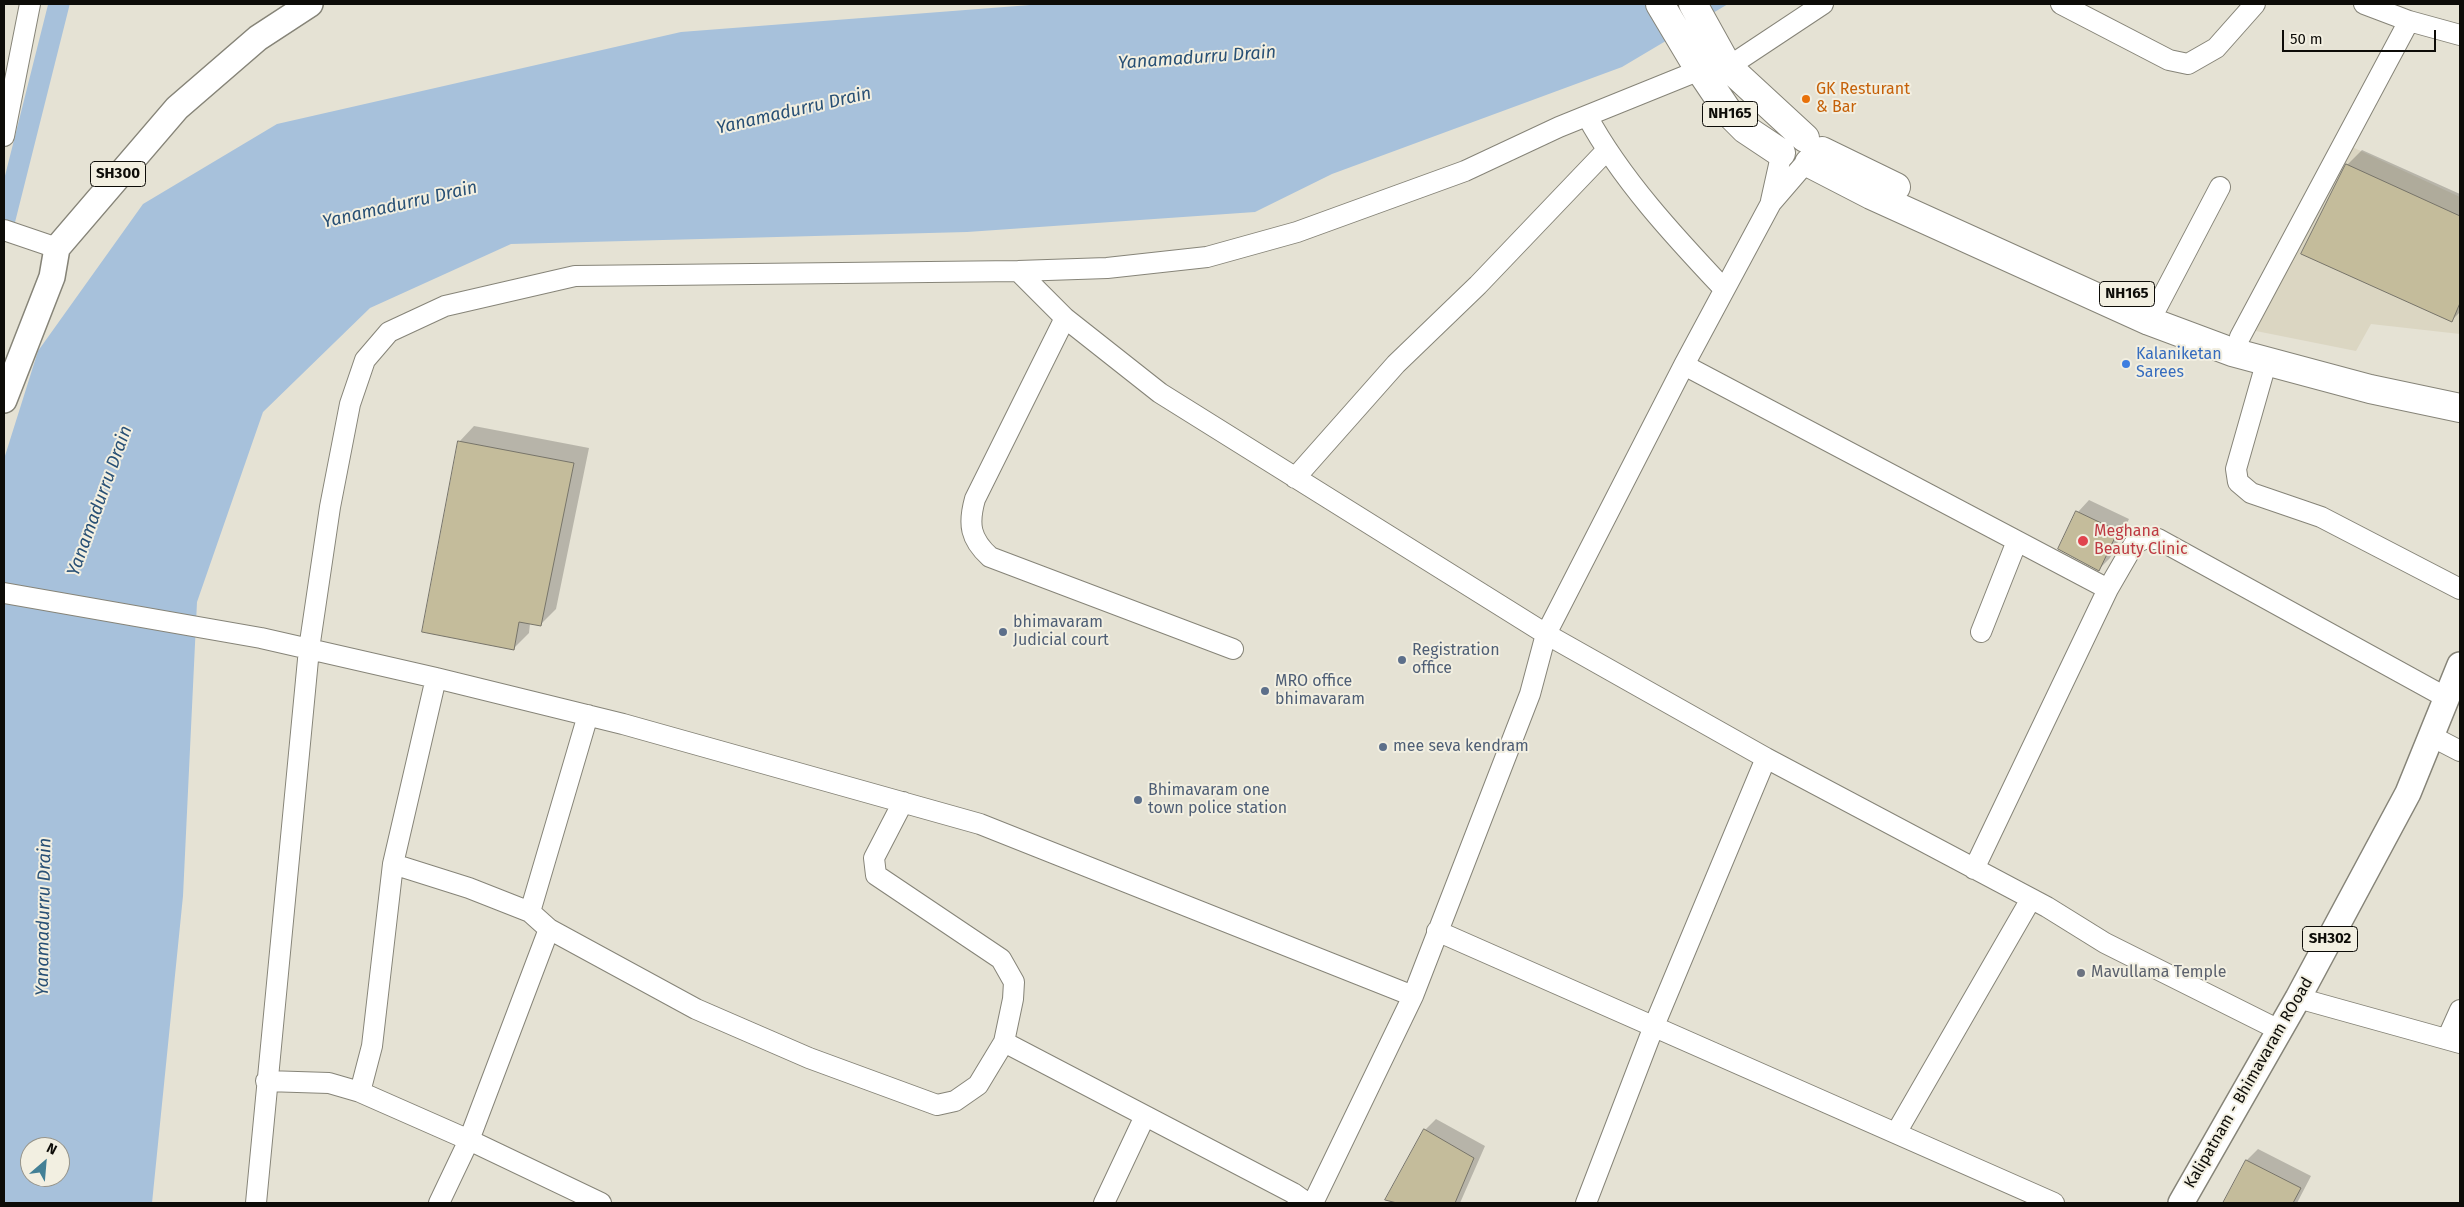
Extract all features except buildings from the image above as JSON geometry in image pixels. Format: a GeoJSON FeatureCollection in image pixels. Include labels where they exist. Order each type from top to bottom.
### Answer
{"type":"FeatureCollection","features":[{"type":"Feature","properties":{"kind":"highway","name":"NH165"},"geometry":{"type":"LineString","coordinates":[[1660,4],[1729,114],[1745,129],[1758,137],[1854,176],[1919,198],[2157,307],[2240,337],[2346,368],[2460,390]]}},
{"type":"Feature","properties":{"kind":"highway","name":"NH165"},"geometry":{"type":"LineString","coordinates":[[1693,4],[1723,57],[1778,112],[1798,154]]}},
{"type":"Feature","properties":{"kind":"highway"},"geometry":{"type":"LineString","coordinates":[[1758,137],[1778,112]]}},
{"type":"Feature","properties":{"kind":"highway","name":"NH165"},"geometry":{"type":"LineString","coordinates":[[1854,176],[2149,321],[2232,352],[2370,389],[2460,408]]}},
{"type":"Feature","properties":{"kind":"main road","name":"SH300"},"geometry":{"type":"LineString","coordinates":[[48,245],[177,108],[258,38],[310,4]]}},
{"type":"Feature","properties":{"kind":"main road"},"geometry":{"type":"LineString","coordinates":[[4,400],[52,277],[48,245]]}},
{"type":"Feature","properties":{"kind":"main road","name":"Kalipatnam - Bhimavaram ROoad"},"geometry":{"type":"LineString","coordinates":[[2181,1203],[2281,1030],[2408,793],[2460,664]]}},
{"type":"Feature","properties":{"kind":"street"},"geometry":{"type":"LineString","coordinates":[[4,136],[8,90],[30,4]]}},
{"type":"Feature","properties":{"kind":"street"},"geometry":{"type":"LineString","coordinates":[[1723,57],[1823,4]]}},
{"type":"Feature","properties":{"kind":"street"},"geometry":{"type":"LineString","coordinates":[[2061,4],[2169,60],[2188,64],[2216,48],[2255,4]]}},
{"type":"Feature","properties":{"kind":"street"},"geometry":{"type":"LineString","coordinates":[[2364,4],[2409,21],[2460,35]]}},
{"type":"Feature","properties":{"kind":"street"},"geometry":{"type":"LineString","coordinates":[[2240,337],[2409,21]]}},
{"type":"Feature","properties":{"kind":"street"},"geometry":{"type":"LineString","coordinates":[[256,1203],[266,1081],[309,649],[330,507],[350,404],[365,360],[390,332],[445,306],[575,276],[1018,271],[1107,268],[1207,257],[1297,232],[1465,171],[1697,65]]}},
{"type":"Feature","properties":{"kind":"street"},"geometry":{"type":"LineString","coordinates":[[1587,116],[1606,151],[1694,257],[1724,289]]}},
{"type":"Feature","properties":{"kind":"street"},"geometry":{"type":"LineString","coordinates":[[1295,478],[1396,364],[1478,285],[1606,151]]}},
{"type":"Feature","properties":{"kind":"street"},"geometry":{"type":"LineString","coordinates":[[1313,1203],[1413,996],[1530,694],[1546,634],[1684,364],[1798,154]]}},
{"type":"Feature","properties":{"kind":"street"},"geometry":{"type":"LineString","coordinates":[[2157,307],[2220,188]]}},
{"type":"Feature","properties":{"kind":"street"},"geometry":{"type":"LineString","coordinates":[[4,230],[48,245]]}},
{"type":"Feature","properties":{"kind":"street"},"geometry":{"type":"LineString","coordinates":[[1018,271],[1065,318],[1160,393],[1546,634],[1766,758],[2031,899],[2106,943],[2281,1030]]}},
{"type":"Feature","properties":{"kind":"street"},"geometry":{"type":"LineString","coordinates":[[1065,318],[975,498],[970,515],[978,546],[990,558],[1233,649]]}},
{"type":"Feature","properties":{"kind":"street"},"geometry":{"type":"LineString","coordinates":[[2267,360],[2236,469],[2238,482],[2251,494],[2321,517],[2460,589]]}},
{"type":"Feature","properties":{"kind":"street"},"geometry":{"type":"LineString","coordinates":[[1684,364],[2108,589]]}},
{"type":"Feature","properties":{"kind":"street"},"geometry":{"type":"LineString","coordinates":[[1974,869],[2108,589],[2134,544],[2144,538],[2158,539],[2447,698]]}},
{"type":"Feature","properties":{"kind":"street"},"geometry":{"type":"LineString","coordinates":[[1981,632],[2017,541]]}},
{"type":"Feature","properties":{"kind":"street"},"geometry":{"type":"LineString","coordinates":[[6,593],[261,638],[436,678],[588,715],[980,824],[1413,996]]}},
{"type":"Feature","properties":{"kind":"street"},"geometry":{"type":"LineString","coordinates":[[360,1092],[372,1046],[393,864],[436,678]]}},
{"type":"Feature","properties":{"kind":"street"},"geometry":{"type":"LineString","coordinates":[[530,912],[588,715]]}},
{"type":"Feature","properties":{"kind":"street"},"geometry":{"type":"LineString","coordinates":[[2431,736],[2460,751]]}},
{"type":"Feature","properties":{"kind":"street"},"geometry":{"type":"LineString","coordinates":[[1586,1203],[1654,1026],[1766,758]]}},
{"type":"Feature","properties":{"kind":"street"},"geometry":{"type":"LineString","coordinates":[[393,864],[469,888],[530,912],[549,929],[696,1009],[809,1058],[937,1105],[954,1101],[978,1084],[1004,1042],[1014,999],[1014,982],[1001,959],[876,875],[874,858],[903,802]]}},
{"type":"Feature","properties":{"kind":"street"},"geometry":{"type":"LineString","coordinates":[[1896,1133],[2031,899]]}},
{"type":"Feature","properties":{"kind":"street"},"geometry":{"type":"LineString","coordinates":[[439,1203],[469,1140],[549,929]]}},
{"type":"Feature","properties":{"kind":"street"},"geometry":{"type":"LineString","coordinates":[[1437,931],[2054,1203]]}},
{"type":"Feature","properties":{"kind":"street"},"geometry":{"type":"LineString","coordinates":[[2298,998],[2454,1041],[2460,1010]]}},
{"type":"Feature","properties":{"kind":"street"},"geometry":{"type":"LineString","coordinates":[[1004,1042],[1145,1116],[1296,1200]]}},
{"type":"Feature","properties":{"kind":"street"},"geometry":{"type":"LineString","coordinates":[[266,1081],[329,1083],[360,1092],[469,1140],[601,1203]]}},
{"type":"Feature","properties":{"kind":"street"},"geometry":{"type":"LineString","coordinates":[[1104,1203],[1145,1116]]}},
{"type":"Feature","properties":{"kind":"shaded area"},"geometry":{"type":"Polygon","coordinates":[[[2350,146],[2460,197],[2460,334],[2371,324],[2356,351],[2251,330],[2350,146]]]}},
{"type":"Feature","properties":{"kind":"water","name":"Yanamadurru Drain"},"geometry":{"type":"Polygon","coordinates":[[[1043,4],[1728,4],[1622,67],[1332,174],[1255,212],[967,232],[511,244],[370,308],[263,412],[197,602],[183,896],[152,1203],[4,1203],[4,459],[38,351],[143,204],[277,124],[681,32],[1043,4]]]}},
{"type":"Feature","properties":{"kind":"waterway"},"geometry":{"type":"LineString","coordinates":[[4,223],[59,4]]}},
{"type":"Feature","properties":{"kind":"place","name":"GK Resturant & Bar"},"geometry":{"type":"Point","coordinates":[1806,99]}},
{"type":"Feature","properties":{"kind":"place","name":"Kalaniketan Sarees"},"geometry":{"type":"Point","coordinates":[2126,364]}},
{"type":"Feature","properties":{"kind":"place","name":"Meghana Beauty Clinic"},"geometry":{"type":"Point","coordinates":[2083,541]}},
{"type":"Feature","properties":{"kind":"place","name":"bhimavaram Judicial court"},"geometry":{"type":"Point","coordinates":[1003,632]}},
{"type":"Feature","properties":{"kind":"place","name":"Registration office"},"geometry":{"type":"Point","coordinates":[1402,660]}},
{"type":"Feature","properties":{"kind":"place","name":"MRO office bhimavaram"},"geometry":{"type":"Point","coordinates":[1265,691]}},
{"type":"Feature","properties":{"kind":"place","name":"mee seva kendram"},"geometry":{"type":"Point","coordinates":[1383,747]}},
{"type":"Feature","properties":{"kind":"place","name":"Bhimavaram one town police station"},"geometry":{"type":"Point","coordinates":[1138,800]}},
{"type":"Feature","properties":{"kind":"place","name":"Mavullama Temple"},"geometry":{"type":"Point","coordinates":[2081,973]}}]}
